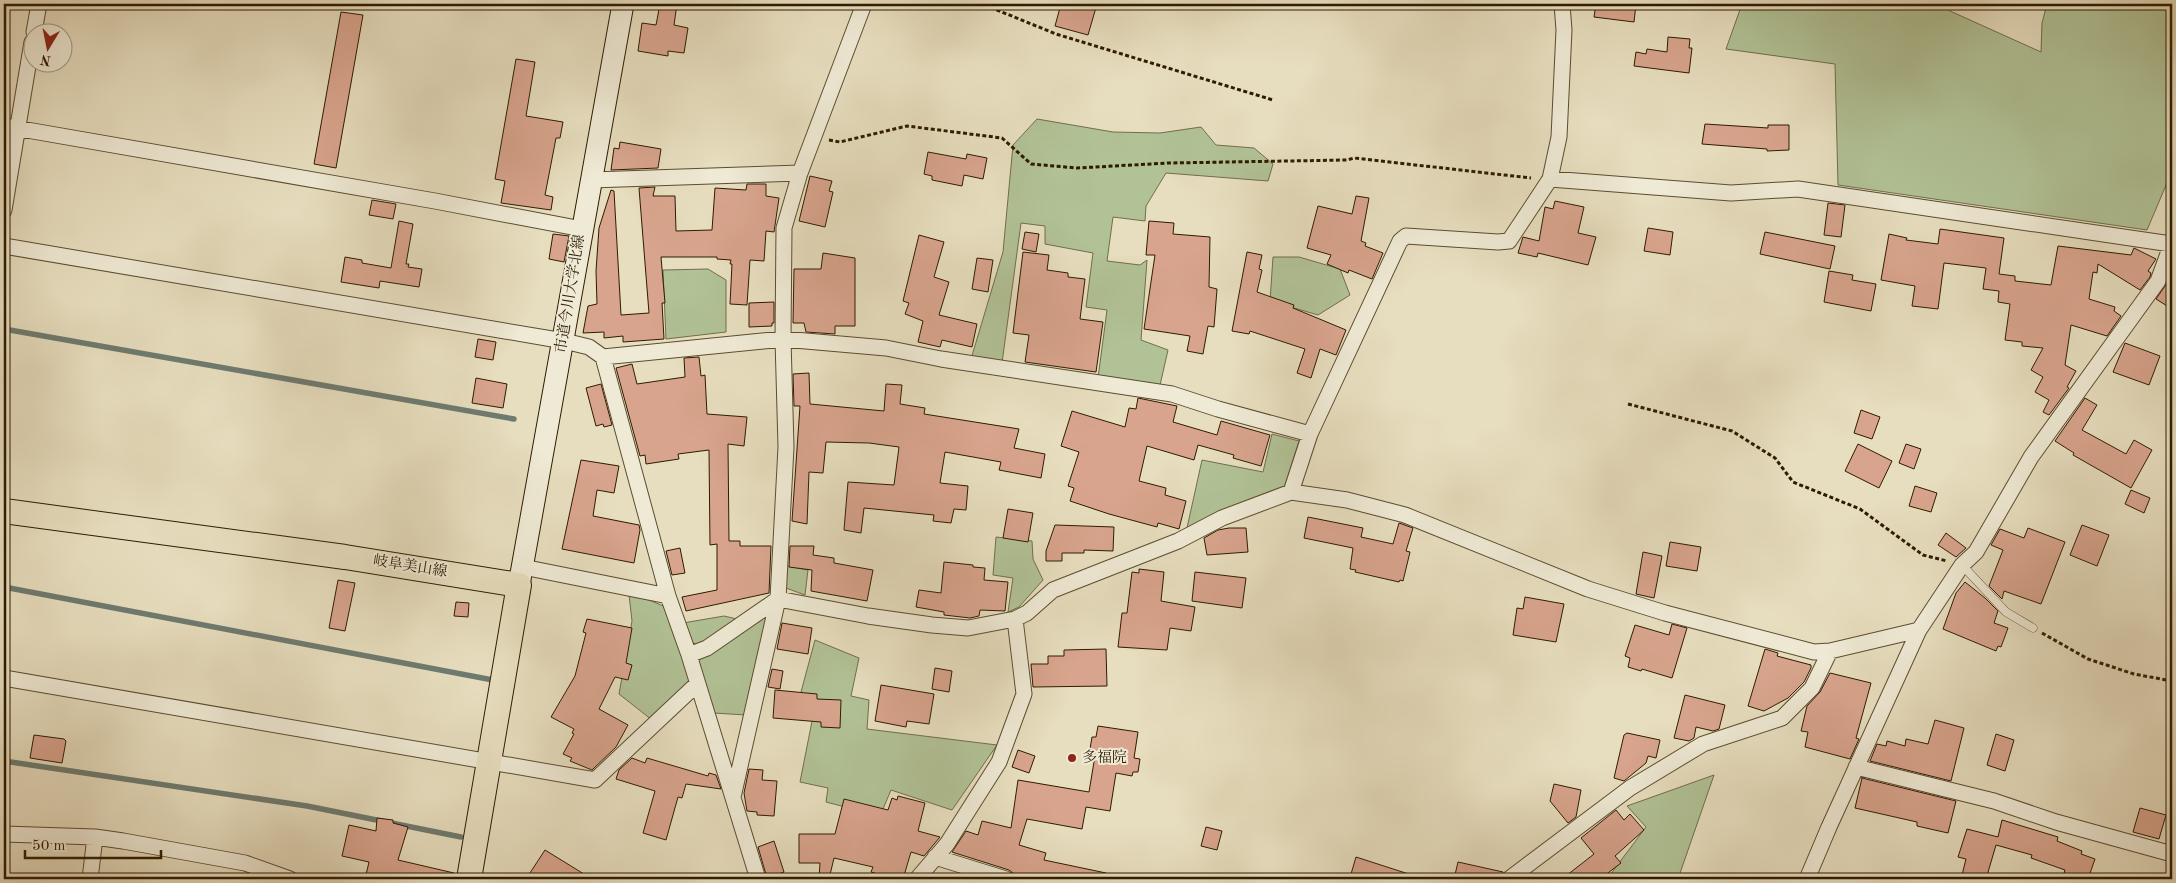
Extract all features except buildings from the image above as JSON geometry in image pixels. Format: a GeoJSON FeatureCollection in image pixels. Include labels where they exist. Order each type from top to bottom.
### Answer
{"type":"FeatureCollection","features":[{"type":"Feature","properties":{"kind":"main road","name":"岐阜美山線"},"geometry":{"type":"LineString","coordinates":[[4,511],[345,556],[521,576]]}},
{"type":"Feature","properties":{"kind":"main road"},"geometry":{"type":"LineString","coordinates":[[469,879],[521,576]]}},
{"type":"Feature","properties":{"kind":"street"},"geometry":{"type":"LineString","coordinates":[[36,22],[39,4]]}},
{"type":"Feature","properties":{"kind":"street","name":"市道今川大学北線"},"geometry":{"type":"LineString","coordinates":[[521,576],[623,4]]}},
{"type":"Feature","properties":{"kind":"street"},"geometry":{"type":"LineString","coordinates":[[733,797],[778,599],[786,447],[783,339],[784,228],[800,173],[864,4]]}},
{"type":"Feature","properties":{"kind":"street"},"geometry":{"type":"LineString","coordinates":[[1292,492],[1310,434],[1400,241],[1406,236],[1498,242],[1509,241],[1550,179],[1559,137],[1564,30],[1562,4]]}},
{"type":"Feature","properties":{"kind":"street"},"geometry":{"type":"LineString","coordinates":[[4,210],[11,127],[25,72]]}},
{"type":"Feature","properties":{"kind":"street"},"geometry":{"type":"LineString","coordinates":[[11,127],[435,201],[582,229]]}},
{"type":"Feature","properties":{"kind":"street"},"geometry":{"type":"LineString","coordinates":[[591,180],[800,173]]}},
{"type":"Feature","properties":{"kind":"street"},"geometry":{"type":"LineString","coordinates":[[1550,179],[1731,193],[1798,189],[2172,245],[2158,281],[2031,457],[1976,552],[1962,565],[1919,630],[1807,879]]}},
{"type":"Feature","properties":{"kind":"street"},"geometry":{"type":"LineString","coordinates":[[4,246],[564,341],[589,347],[603,357],[668,596],[689,655],[758,879]]}},
{"type":"Feature","properties":{"kind":"street"},"geometry":{"type":"LineString","coordinates":[[603,357],[783,339],[886,348],[941,359],[1172,394],[1218,409],[1310,434]]}},
{"type":"Feature","properties":{"kind":"street"},"geometry":{"type":"LineString","coordinates":[[689,655],[707,648],[778,599],[932,626],[968,628],[1016,619],[1053,590],[1178,541],[1222,518],[1292,492],[1347,500],[1405,515],[1597,592],[1665,613],[1814,652],[1830,651],[1919,630]]}},
{"type":"Feature","properties":{"kind":"street"},"geometry":{"type":"LineString","coordinates":[[521,576],[668,596]]}},
{"type":"Feature","properties":{"kind":"street"},"geometry":{"type":"LineString","coordinates":[[917,879],[947,844],[999,762],[1024,694],[1016,619]]}},
{"type":"Feature","properties":{"kind":"street"},"geometry":{"type":"LineString","coordinates":[[1509,879],[1630,788],[1704,744],[1782,718],[1812,688],[1830,651]]}},
{"type":"Feature","properties":{"kind":"street"},"geometry":{"type":"LineString","coordinates":[[4,678],[596,780],[697,684]]}},
{"type":"Feature","properties":{"kind":"street"},"geometry":{"type":"LineString","coordinates":[[1856,767],[1994,801],[2056,822],[2172,854]]}},
{"type":"Feature","properties":{"kind":"street"},"geometry":{"type":"LineString","coordinates":[[4,834],[95,837],[245,863],[290,879]]}},
{"type":"Feature","properties":{"kind":"street"},"geometry":{"type":"LineString","coordinates":[[90,879],[95,837]]}},
{"type":"Feature","properties":{"kind":"street"},"geometry":{"type":"LineString","coordinates":[[935,857],[1006,879]]}},
{"type":"Feature","properties":{"kind":"lane"},"geometry":{"type":"LineString","coordinates":[[1962,565],[2006,612],[2033,628]]}},
{"type":"Feature","properties":{"kind":"path"},"geometry":{"type":"LineString","coordinates":[[932,4],[992,8],[1056,34],[1273,100]]}},
{"type":"Feature","properties":{"kind":"path"},"geometry":{"type":"LineString","coordinates":[[814,136],[840,142],[907,126],[917,127],[1002,138],[1030,164],[1076,168],[1169,163],[1347,160],[1354,158],[1512,177],[1550,179]]}},
{"type":"Feature","properties":{"kind":"path"},"geometry":{"type":"LineString","coordinates":[[1628,404],[1732,431],[1775,458],[1793,482],[1860,509],[1923,555],[1962,565]]}},
{"type":"Feature","properties":{"kind":"path"},"geometry":{"type":"LineString","coordinates":[[2033,628],[2088,660],[2134,674],[2172,681]]}},
{"type":"Feature","properties":{"kind":"green space"},"geometry":{"type":"Polygon","coordinates":[[[1742,4],[1945,4],[1950,11],[2041,52],[2042,23],[2047,4],[2152,4],[2172,9],[2172,171],[2147,230],[1838,185],[1835,64],[1726,49],[1742,4]]]}},
{"type":"Feature","properties":{"kind":"green space"},"geometry":{"type":"Polygon","coordinates":[[[1037,119],[1113,132],[1160,133],[1201,127],[1216,145],[1254,148],[1273,164],[1268,181],[1166,173],[1146,206],[1145,221],[1113,217],[1107,261],[1140,265],[1147,260],[1141,340],[1168,350],[1160,385],[1098,378],[1107,310],[1086,307],[1093,253],[1045,244],[1045,226],[1021,223],[1002,363],[971,359],[1003,252],[1013,145],[1037,119]]]}},
{"type":"Feature","properties":{"kind":"green space"},"geometry":{"type":"Polygon","coordinates":[[[1273,257],[1299,257],[1340,269],[1350,295],[1318,315],[1270,301],[1273,257]]]}},
{"type":"Feature","properties":{"kind":"green space"},"geometry":{"type":"Polygon","coordinates":[[[708,269],[726,280],[726,332],[666,339],[663,270],[708,269]]]}},
{"type":"Feature","properties":{"kind":"green space"},"geometry":{"type":"Polygon","coordinates":[[[1272,434],[1299,441],[1283,492],[1187,528],[1202,460],[1263,472],[1272,434]]]}},
{"type":"Feature","properties":{"kind":"green space"},"geometry":{"type":"Polygon","coordinates":[[[996,537],[1032,541],[1033,559],[1043,580],[1019,607],[1008,612],[1013,578],[993,575],[996,537]]]}},
{"type":"Feature","properties":{"kind":"green space"},"geometry":{"type":"Polygon","coordinates":[[[787,566],[808,570],[805,595],[786,588],[787,566]]]}},
{"type":"Feature","properties":{"kind":"green space"},"geometry":{"type":"Polygon","coordinates":[[[629,595],[649,600],[668,608],[689,676],[688,686],[652,720],[619,694],[632,621],[629,595]]]}},
{"type":"Feature","properties":{"kind":"green space"},"geometry":{"type":"Polygon","coordinates":[[[769,611],[746,715],[714,713],[697,670],[701,656],[769,611]]]}},
{"type":"Feature","properties":{"kind":"green space"},"geometry":{"type":"Polygon","coordinates":[[[724,616],[737,619],[701,645],[689,642],[683,623],[724,616]]]}},
{"type":"Feature","properties":{"kind":"green space"},"geometry":{"type":"Polygon","coordinates":[[[815,640],[859,658],[851,696],[869,700],[867,729],[997,745],[952,810],[891,790],[880,816],[826,802],[828,788],[800,782],[816,701],[801,692],[815,640]]]}},
{"type":"Feature","properties":{"kind":"green space"},"geometry":{"type":"Polygon","coordinates":[[[1714,775],[1678,879],[1607,879],[1646,827],[1627,806],[1714,775]]]}},
{"type":"Feature","properties":{"kind":"waterway"},"geometry":{"type":"LineString","coordinates":[[4,329],[514,419]]}},
{"type":"Feature","properties":{"kind":"waterway"},"geometry":{"type":"LineString","coordinates":[[4,587],[498,681]]}},
{"type":"Feature","properties":{"kind":"waterway"},"geometry":{"type":"LineString","coordinates":[[4,761],[307,806],[461,837]]}},
{"type":"Feature","properties":{"kind":"place","name":"多福院"},"geometry":{"type":"Point","coordinates":[1072,758]}}]}
